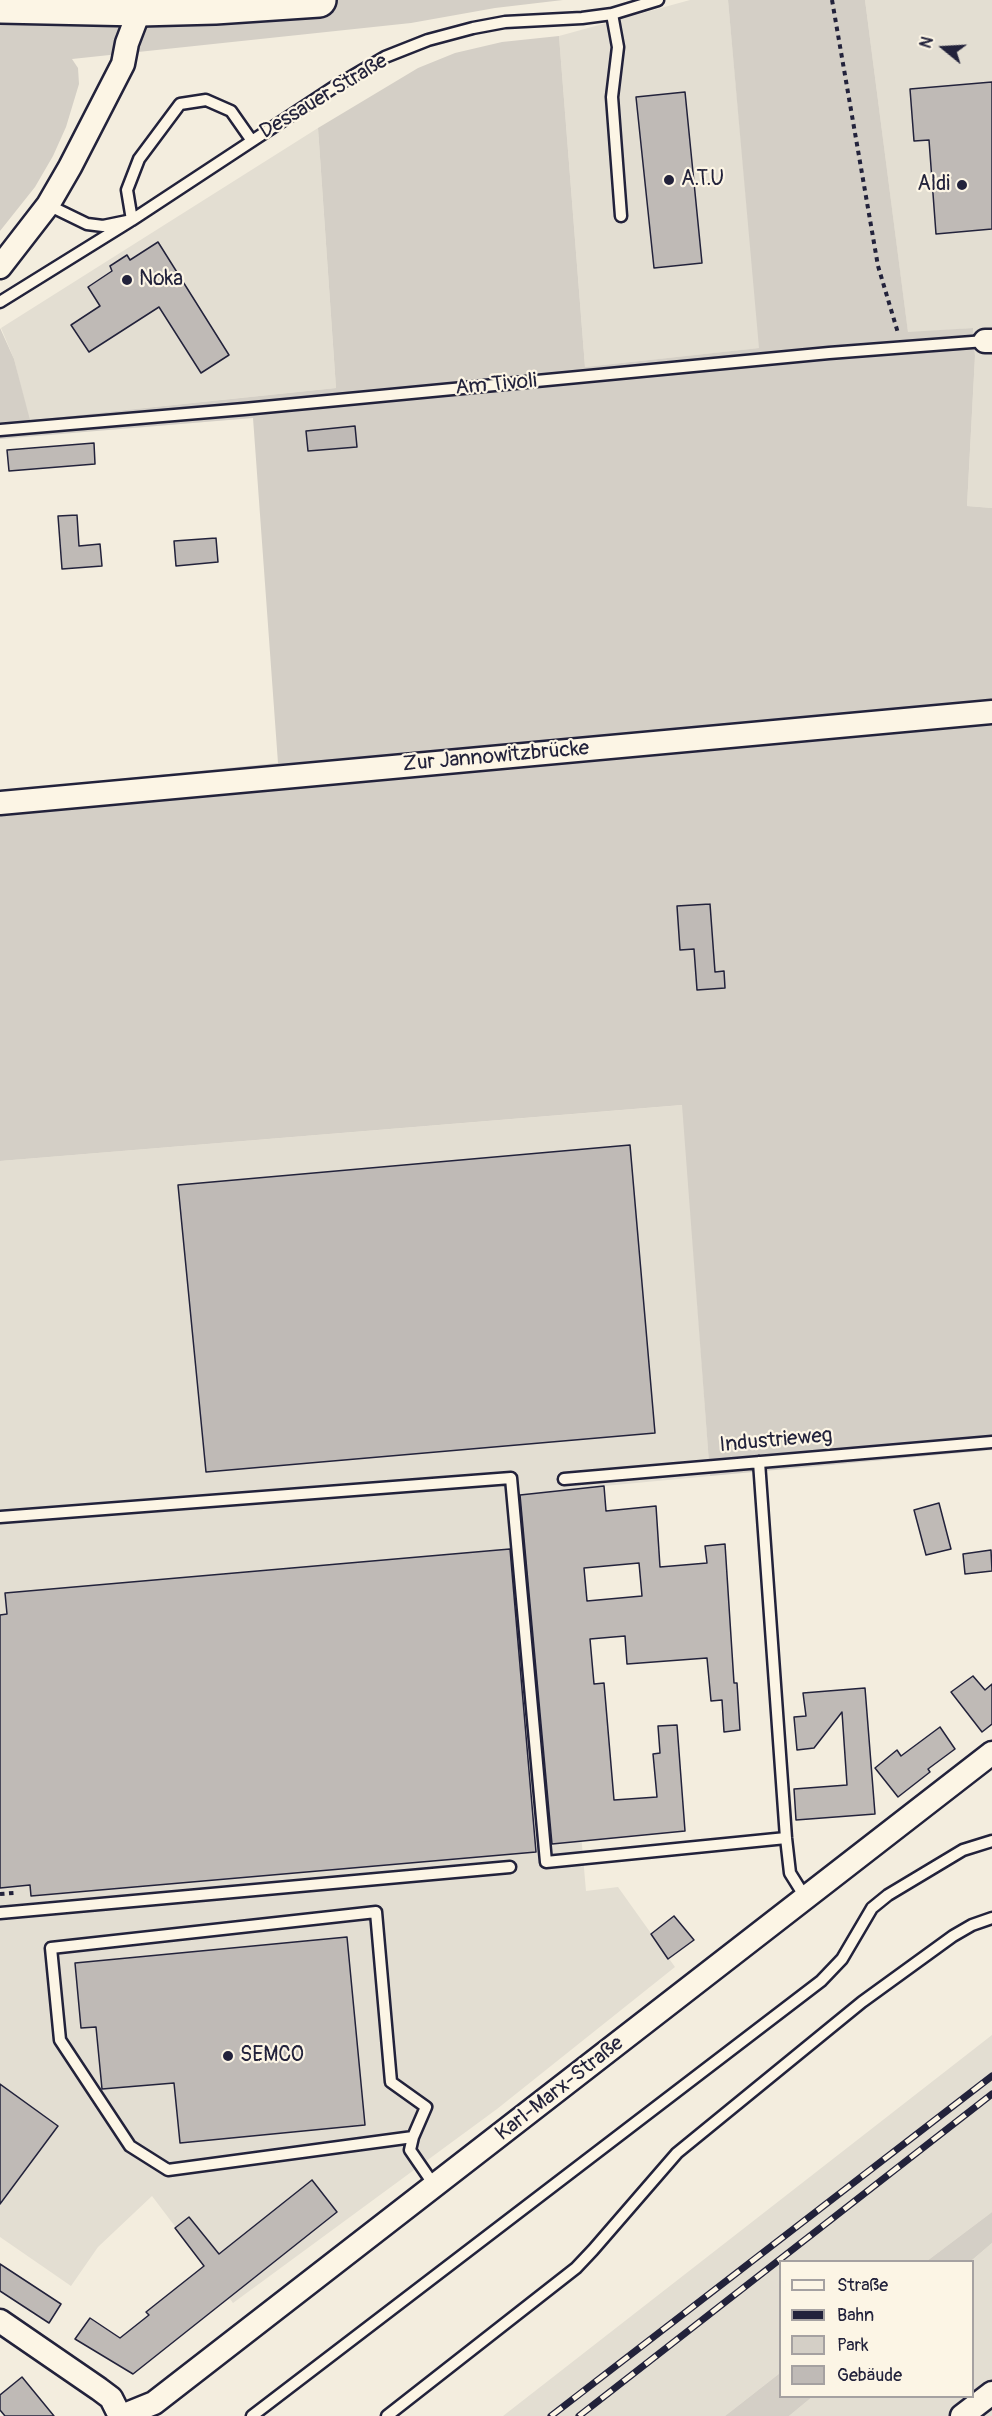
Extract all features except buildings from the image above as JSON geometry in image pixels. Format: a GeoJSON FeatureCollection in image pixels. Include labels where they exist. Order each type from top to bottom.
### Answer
{"type":"FeatureCollection","features":[{"type":"Feature","properties":{"kind":"main road"},"geometry":{"type":"LineString","coordinates":[[0,6],[141,4],[215,7],[319,0]]}},
{"type":"Feature","properties":{"kind":"street"},"geometry":{"type":"LineString","coordinates":[[0,267],[48,205],[70,167],[119,72],[141,4]]}},
{"type":"Feature","properties":{"kind":"street","name":"Zur Jannowitzbrücke"},"geometry":{"type":"LineString","coordinates":[[0,803],[992,712]]}},
{"type":"Feature","properties":{"kind":"street","name":"Karl-Marx-Straße"},"geometry":{"type":"LineString","coordinates":[[121,2416],[159,2410],[434,2185],[992,1753]]}},
{"type":"Feature","properties":{"kind":"street"},"geometry":{"type":"LineString","coordinates":[[0,2321],[105,2394],[117,2407],[121,2416]]}},
{"type":"Feature","properties":{"kind":"street"},"geometry":{"type":"LineString","coordinates":[[962,2416],[992,2393]]}},
{"type":"Feature","properties":{"kind":"lane","name":"Dessauer Straße"},"geometry":{"type":"LineString","coordinates":[[48,205],[87,224],[103,226],[132,220],[365,67],[428,40],[505,22],[612,14],[657,0]]}},
{"type":"Feature","properties":{"kind":"lane"},"geometry":{"type":"LineString","coordinates":[[612,14],[618,47],[612,97],[621,216]]}},
{"type":"Feature","properties":{"kind":"lane"},"geometry":{"type":"LineString","coordinates":[[0,302],[132,220],[127,190],[139,159],[180,104],[206,99],[231,111],[252,141]]}},
{"type":"Feature","properties":{"kind":"lane","name":"Am Tivoli"},"geometry":{"type":"LineString","coordinates":[[0,430],[989,341]]}},
{"type":"Feature","properties":{"kind":"lane","name":"Industrieweg"},"geometry":{"type":"LineString","coordinates":[[564,1479],[992,1442]]}},
{"type":"Feature","properties":{"kind":"lane"},"geometry":{"type":"LineString","coordinates":[[759,1462],[786,1838],[790,1873],[805,1897]]}},
{"type":"Feature","properties":{"kind":"lane"},"geometry":{"type":"LineString","coordinates":[[0,1516],[511,1478],[546,1862],[786,1838]]}},
{"type":"Feature","properties":{"kind":"lane"},"geometry":{"type":"LineString","coordinates":[[252,2416],[821,1981],[842,1959],[872,1908],[888,1895],[963,1850],[992,1841]]}},
{"type":"Feature","properties":{"kind":"lane"},"geometry":{"type":"LineString","coordinates":[[0,1913],[510,1868]]}},
{"type":"Feature","properties":{"kind":"lane"},"geometry":{"type":"LineString","coordinates":[[413,2137],[168,2170],[130,2146],[60,2040],[51,1948],[376,1912],[391,2082],[426,2107],[410,2150],[434,2185]]}},
{"type":"Feature","properties":{"kind":"lane"},"geometry":{"type":"LineString","coordinates":[[387,2416],[576,2268],[677,2153],[862,2002],[953,1936],[972,1925],[992,1918]]}},
{"type":"Feature","properties":{"kind":"path"},"geometry":{"type":"LineString","coordinates":[[832,0],[878,266],[889,307],[904,348]]}},
{"type":"Feature","properties":{"kind":"path"},"geometry":{"type":"LineString","coordinates":[[0,1894],[14,1893]]}},
{"type":"Feature","properties":{"kind":"shaded area"},"geometry":{"type":"Polygon","coordinates":[[[690,0],[728,0],[760,348],[585,367],[559,36],[690,0]]]}},
{"type":"Feature","properties":{"kind":"shaded area"},"geometry":{"type":"Polygon","coordinates":[[[865,0],[992,0],[992,508],[967,506],[975,356],[973,328],[908,333],[865,0]]]}},
{"type":"Feature","properties":{"kind":"shaded area"},"geometry":{"type":"Polygon","coordinates":[[[318,128],[336,388],[29,420],[14,359],[1,328],[318,128]]]}},
{"type":"Feature","properties":{"kind":"shaded area"},"geometry":{"type":"Polygon","coordinates":[[[683,1105],[710,1476],[551,1491],[586,1891],[618,1887],[675,1967],[497,2109],[233,2303],[152,2196],[98,2247],[71,2286],[0,2237],[0,1161],[683,1105]]]}},
{"type":"Feature","properties":{"kind":"shaded area"},"geometry":{"type":"Polygon","coordinates":[[[992,2035],[992,2212],[928,2260],[779,2260],[779,2374],[725,2416],[503,2416],[992,2035]]]}},
{"type":"Feature","properties":{"kind":"shaded area"},"geometry":{"type":"Polygon","coordinates":[[[992,2243],[992,2416],[789,2416],[811,2398],[974,2398],[974,2260],[972,2260],[992,2243]]]}},
{"type":"Feature","properties":{"kind":"green space"},"geometry":{"type":"Polygon","coordinates":[[[0,0],[563,0],[495,8],[411,23],[72,59],[78,68],[79,84],[66,127],[35,187],[0,231],[0,0]]]}},
{"type":"Feature","properties":{"kind":"green space"},"geometry":{"type":"Polygon","coordinates":[[[728,0],[865,0],[908,332],[973,328],[975,356],[967,506],[992,508],[992,1450],[710,1476],[682,1105],[0,1161],[0,791],[278,763],[253,418],[0,439],[0,328],[14,359],[30,420],[336,388],[318,128],[418,68],[455,53],[502,42],[559,36],[585,367],[759,348],[728,0]]]}},
{"type":"Feature","properties":{"kind":"green space"},"geometry":{"type":"Polygon","coordinates":[[[992,2212],[992,2243],[972,2260],[928,2260],[992,2212]]]}},
{"type":"Feature","properties":{"kind":"green space"},"geometry":{"type":"Polygon","coordinates":[[[779,2374],[779,2398],[811,2398],[789,2416],[725,2416],[779,2374]]]}},
{"type":"Feature","properties":{"kind":"railway"},"geometry":{"type":"LineString","coordinates":[[551,2416],[992,2076]]}},
{"type":"Feature","properties":{"kind":"railway"},"geometry":{"type":"LineString","coordinates":[[779,2260],[992,2094]]}},
{"type":"Feature","properties":{"kind":"railway"},"geometry":{"type":"LineString","coordinates":[[579,2416],[779,2260]]}},
{"type":"Feature","properties":{"kind":"place","name":"A.T.U"},"geometry":{"type":"Point","coordinates":[669,180]}},
{"type":"Feature","properties":{"kind":"place","name":"Aldi"},"geometry":{"type":"Point","coordinates":[962,185]}},
{"type":"Feature","properties":{"kind":"place","name":"Noka"},"geometry":{"type":"Point","coordinates":[127,280]}},
{"type":"Feature","properties":{"kind":"place","name":"SEMCO"},"geometry":{"type":"Point","coordinates":[228,2056]}}]}
